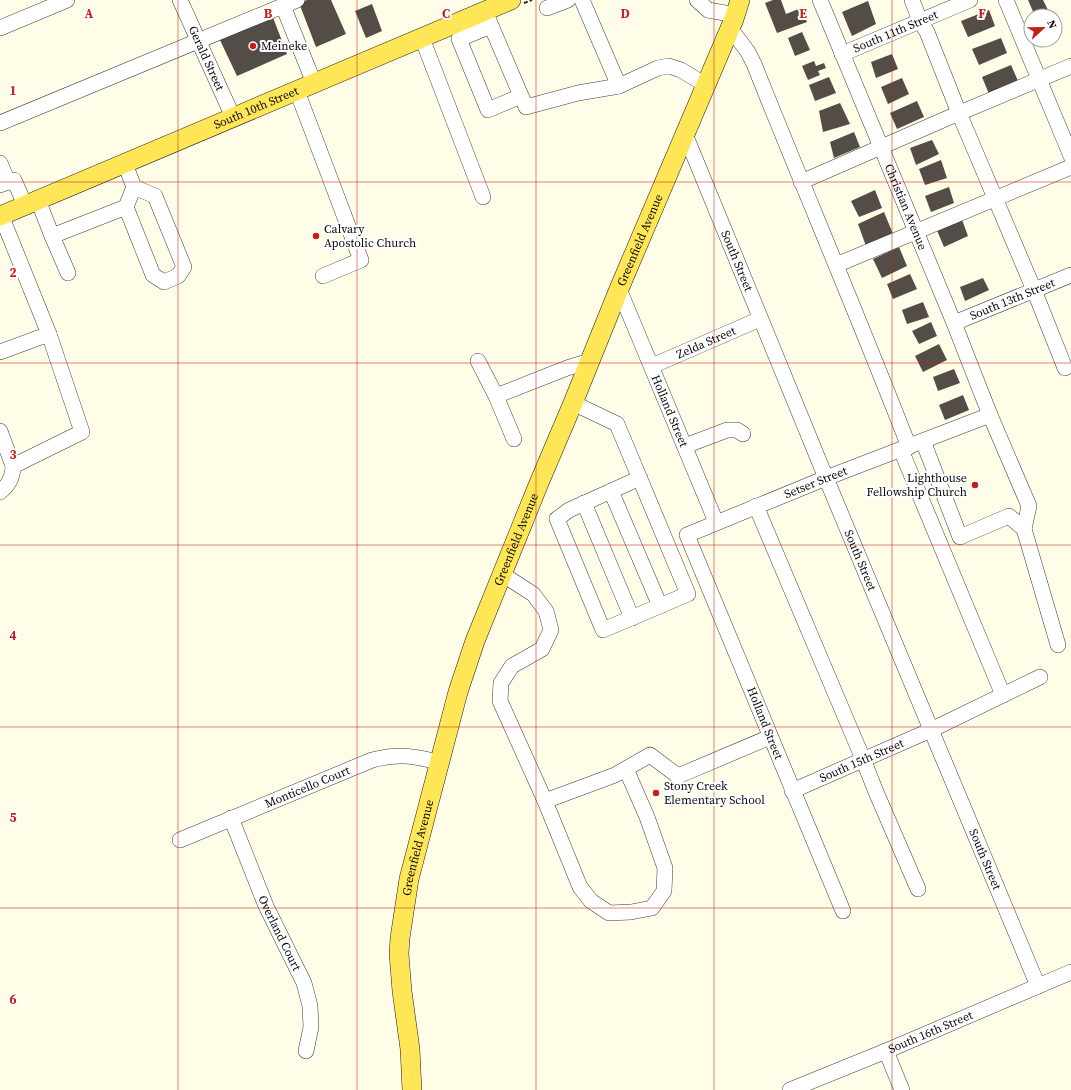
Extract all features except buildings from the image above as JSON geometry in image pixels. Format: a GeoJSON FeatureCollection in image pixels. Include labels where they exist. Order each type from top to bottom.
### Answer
{"type":"FeatureCollection","features":[{"type":"Feature","properties":{"kind":"main road","name":"South 10th Street"},"geometry":{"type":"LineString","coordinates":[[0,216],[233,117],[497,8]]}},
{"type":"Feature","properties":{"kind":"main road","name":"Greenfield Avenue"},"geometry":{"type":"LineString","coordinates":[[412,1090],[410,1049],[402,991],[400,938],[409,879],[458,692],[470,656],[502,574],[619,289],[738,11]]}},
{"type":"Feature","properties":{"kind":"street"},"geometry":{"type":"LineString","coordinates":[[0,28],[67,0]]}},
{"type":"Feature","properties":{"kind":"street","name":"Gerald Street"},"geometry":{"type":"LineString","coordinates":[[180,0],[233,117]]}},
{"type":"Feature","properties":{"kind":"street"},"geometry":{"type":"LineString","coordinates":[[547,8],[568,0]]}},
{"type":"Feature","properties":{"kind":"street"},"geometry":{"type":"LineString","coordinates":[[582,0],[619,86]]}},
{"type":"Feature","properties":{"kind":"street"},"geometry":{"type":"LineString","coordinates":[[697,0],[708,10],[738,11],[748,52],[911,446],[1003,695]]}},
{"type":"Feature","properties":{"kind":"street","name":"Christian Avenue"},"geometry":{"type":"LineString","coordinates":[[820,0],[954,323],[990,415],[1029,506],[1024,528]]}},
{"type":"Feature","properties":{"kind":"street"},"geometry":{"type":"LineString","coordinates":[[912,0],[920,21],[927,32],[1065,368]]}},
{"type":"Feature","properties":{"kind":"street","name":"South 11th Street"},"geometry":{"type":"LineString","coordinates":[[842,54],[970,0]]}},
{"type":"Feature","properties":{"kind":"street"},"geometry":{"type":"LineString","coordinates":[[1006,0],[1071,156]]}},
{"type":"Feature","properties":{"kind":"street"},"geometry":{"type":"LineString","coordinates":[[0,123],[199,41],[288,2],[305,87],[361,260],[323,276]]}},
{"type":"Feature","properties":{"kind":"street"},"geometry":{"type":"LineString","coordinates":[[521,96],[488,110],[459,39],[497,8],[521,96],[526,107],[578,93],[619,86],[658,68],[669,66],[681,70],[706,85]]}},
{"type":"Feature","properties":{"kind":"street"},"geometry":{"type":"LineString","coordinates":[[422,38],[484,197]]}},
{"type":"Feature","properties":{"kind":"street"},"geometry":{"type":"LineString","coordinates":[[801,182],[1071,66]]}},
{"type":"Feature","properties":{"kind":"street","name":"South Street"},"geometry":{"type":"LineString","coordinates":[[685,134],[760,319],[1038,986]]}},
{"type":"Feature","properties":{"kind":"street"},"geometry":{"type":"LineString","coordinates":[[0,163],[4,184],[14,180],[31,203],[52,236],[68,273]]}},
{"type":"Feature","properties":{"kind":"street"},"geometry":{"type":"LineString","coordinates":[[125,164],[134,187],[126,207],[154,275],[164,282],[178,276],[184,268],[155,196],[134,187]]}},
{"type":"Feature","properties":{"kind":"street"},"geometry":{"type":"LineString","coordinates":[[836,265],[1071,167]]}},
{"type":"Feature","properties":{"kind":"street"},"geometry":{"type":"LineString","coordinates":[[52,236],[126,207]]}},
{"type":"Feature","properties":{"kind":"street"},"geometry":{"type":"LineString","coordinates":[[0,216],[7,249],[49,334],[82,432],[14,466]]}},
{"type":"Feature","properties":{"kind":"street","name":"South 13th Street"},"geometry":{"type":"LineString","coordinates":[[954,323],[1071,275]]}},
{"type":"Feature","properties":{"kind":"street","name":"Holland Street"},"geometry":{"type":"LineString","coordinates":[[619,289],[716,522]]}},
{"type":"Feature","properties":{"kind":"street","name":"Zelda Street"},"geometry":{"type":"LineString","coordinates":[[652,366],[760,319]]}},
{"type":"Feature","properties":{"kind":"street"},"geometry":{"type":"LineString","coordinates":[[0,352],[49,334]]}},
{"type":"Feature","properties":{"kind":"street"},"geometry":{"type":"LineString","coordinates":[[478,361],[496,396],[514,439]]}},
{"type":"Feature","properties":{"kind":"street"},"geometry":{"type":"LineString","coordinates":[[496,396],[567,368],[590,361]]}},
{"type":"Feature","properties":{"kind":"street"},"geometry":{"type":"LineString","coordinates":[[573,403],[617,424],[640,478],[688,594],[603,630],[557,519],[569,510],[640,478]]}},
{"type":"Feature","properties":{"kind":"street","name":"Setser Street"},"geometry":{"type":"LineString","coordinates":[[687,535],[826,478],[990,415]]}},
{"type":"Feature","properties":{"kind":"street"},"geometry":{"type":"LineString","coordinates":[[685,446],[727,430],[737,430],[743,434]]}},
{"type":"Feature","properties":{"kind":"street"},"geometry":{"type":"LineString","coordinates":[[0,431],[14,466],[13,475],[0,492]]}},
{"type":"Feature","properties":{"kind":"street"},"geometry":{"type":"LineString","coordinates":[[911,446],[960,537],[1009,516],[1024,528],[1058,645]]}},
{"type":"Feature","properties":{"kind":"street"},"geometry":{"type":"LineString","coordinates":[[611,491],[660,606]]}},
{"type":"Feature","properties":{"kind":"street"},"geometry":{"type":"LineString","coordinates":[[584,503],[632,618]]}},
{"type":"Feature","properties":{"kind":"street"},"geometry":{"type":"LineString","coordinates":[[756,506],[918,889]]}},
{"type":"Feature","properties":{"kind":"street","name":"Holland Street"},"geometry":{"type":"LineString","coordinates":[[687,535],[843,911]]}},
{"type":"Feature","properties":{"kind":"street"},"geometry":{"type":"LineString","coordinates":[[502,574],[533,594],[546,611],[551,630],[542,650],[512,666],[501,683],[500,701],[545,801],[580,887],[591,901],[609,913],[631,912],[652,908],[664,891],[665,868],[647,818],[626,769]]}},
{"type":"Feature","properties":{"kind":"street","name":"South 15th Street"},"geometry":{"type":"LineString","coordinates":[[792,791],[931,730],[1040,677]]}},
{"type":"Feature","properties":{"kind":"street"},"geometry":{"type":"LineString","coordinates":[[545,801],[615,776],[650,755],[678,776],[770,737]]}},
{"type":"Feature","properties":{"kind":"street","name":"Monticello Court"},"geometry":{"type":"LineString","coordinates":[[180,840],[372,760],[388,756],[412,756],[439,762]]}},
{"type":"Feature","properties":{"kind":"street","name":"Overland Court"},"geometry":{"type":"LineString","coordinates":[[231,818],[266,906],[304,983],[310,1006],[311,1027],[306,1051]]}},
{"type":"Feature","properties":{"kind":"street","name":"South 16th Street"},"geometry":{"type":"LineString","coordinates":[[790,1090],[886,1051],[1071,972]]}},
{"type":"Feature","properties":{"kind":"street"},"geometry":{"type":"LineString","coordinates":[[886,1051],[902,1090]]}},
{"type":"Feature","properties":{"kind":"place","name":"Meineke"},"geometry":{"type":"Point","coordinates":[253,46]}},
{"type":"Feature","properties":{"kind":"place","name":"Calvary Apostolic Church"},"geometry":{"type":"Point","coordinates":[316,236]}},
{"type":"Feature","properties":{"kind":"place","name":"Lighthouse Fellowship Church"},"geometry":{"type":"Point","coordinates":[975,485]}},
{"type":"Feature","properties":{"kind":"place","name":"Stony Creek Elementary School"},"geometry":{"type":"Point","coordinates":[656,793]}}]}
